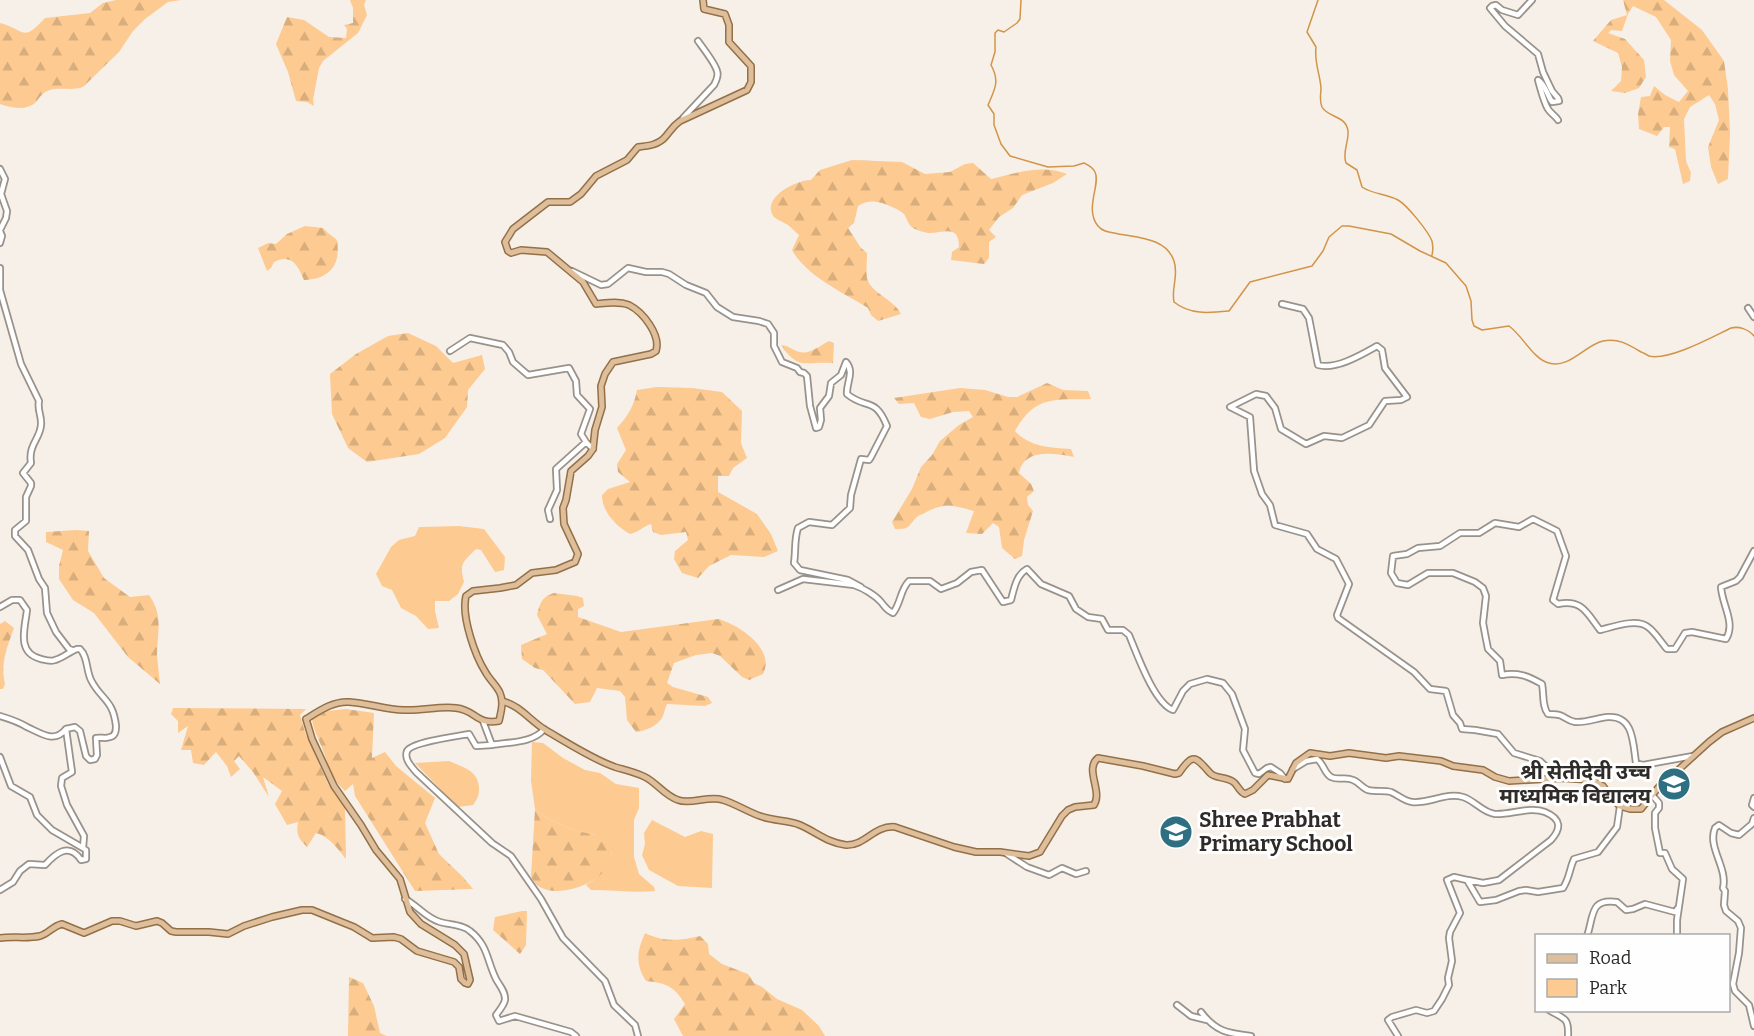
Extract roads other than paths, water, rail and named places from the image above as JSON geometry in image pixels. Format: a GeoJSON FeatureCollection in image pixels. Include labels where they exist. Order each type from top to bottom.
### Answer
{"type":"FeatureCollection","features":[{"type":"Feature","properties":{"kind":"main road"},"geometry":{"type":"LineString","coordinates":[[0,938],[43,936],[62,924],[81,933],[87,933],[117,920],[136,926],[157,921],[171,931],[209,932],[225,935],[272,917],[312,910],[354,927],[372,938],[401,939],[417,951],[454,962],[459,967],[461,979],[468,984],[470,980],[464,954],[421,924],[410,912],[400,879],[376,850],[334,786],[312,740],[306,719],[329,706],[347,701],[394,710],[458,708],[488,723],[499,721],[502,701],[500,693],[484,671],[474,645],[465,609],[466,596],[473,591],[516,585],[532,573],[556,570],[575,562],[578,555],[564,524],[563,508],[571,471],[593,449],[595,430],[602,406],[601,386],[605,374],[612,362],[651,354],[656,351],[658,345],[653,330],[629,305],[613,302],[596,304],[583,282],[548,252],[521,250],[511,254],[505,242],[513,229],[548,202],[570,202],[581,194],[596,176],[627,160],[638,147],[652,146],[665,138],[672,126],[680,121],[747,90],[751,82],[751,66],[729,42],[729,25],[725,14],[704,9],[702,0]]}},
{"type":"Feature","properties":{"kind":"main road"},"geometry":{"type":"LineString","coordinates":[[502,701],[513,704],[544,729],[614,766],[631,770],[648,778],[676,800],[683,802],[715,798],[723,800],[778,822],[797,824],[830,842],[852,844],[888,826],[976,852],[1029,856],[1040,852],[1068,810],[1075,807],[1094,806],[1097,801],[1097,792],[1092,765],[1098,758],[1175,774],[1179,773],[1192,758],[1198,760],[1211,775],[1231,780],[1240,792],[1245,794],[1253,790],[1268,775],[1288,779],[1296,763],[1310,753],[1330,756],[1349,753],[1386,758],[1399,756],[1441,761],[1453,766],[1484,770],[1495,777],[1509,781],[1562,778],[1591,780],[1599,783],[1620,806],[1641,809],[1666,778],[1722,732],[1754,718]]}},
{"type":"Feature","properties":{"kind":"street"},"geometry":{"type":"LineString","coordinates":[[1532,0],[1518,15],[1502,10],[1496,5],[1490,8],[1504,26],[1538,54],[1543,72],[1559,101],[1552,102],[1542,82],[1538,80],[1540,87],[1548,111],[1558,120]]}},
{"type":"Feature","properties":{"kind":"street"},"geometry":{"type":"LineString","coordinates":[[680,121],[714,86],[717,79],[718,72],[698,41]]}},
{"type":"Feature","properties":{"kind":"street"},"geometry":{"type":"LineString","coordinates":[[0,169],[6,179],[2,194],[7,211],[0,230],[2,236],[0,243]]}},
{"type":"Feature","properties":{"kind":"street"},"geometry":{"type":"LineString","coordinates":[[0,268],[0,290],[21,364],[39,401],[37,408],[41,427],[29,455],[30,463],[23,473],[31,483],[26,497],[26,521],[15,530],[15,536],[28,550],[39,579],[45,588],[45,606],[56,632],[72,650]]}},
{"type":"Feature","properties":{"kind":"street"},"geometry":{"type":"LineString","coordinates":[[569,270],[601,285],[608,284],[628,268],[646,272],[662,272],[706,293],[717,307],[733,316],[768,324],[774,333],[774,346],[782,362],[797,368],[807,376],[810,406],[816,428],[819,427],[821,420],[820,408],[830,396],[831,383],[841,375],[846,362],[850,376],[846,387],[847,394],[853,399],[874,406],[880,411],[887,426],[872,457],[869,460],[861,459],[851,495],[850,508],[832,525],[809,522],[798,528],[794,540],[796,550],[794,563],[800,570],[848,580],[881,601],[887,611],[893,613],[898,607],[904,586],[909,581],[930,581],[941,589],[957,583],[971,572],[982,570],[1003,602],[1011,600],[1016,582],[1022,572],[1027,569],[1041,584],[1069,596],[1076,609],[1088,617],[1102,619],[1108,630],[1123,630],[1129,635],[1156,692],[1167,708],[1173,710],[1183,691],[1190,684],[1207,679],[1223,683],[1232,694],[1245,729],[1243,750],[1255,773],[1258,774],[1270,767],[1285,779]]}},
{"type":"Feature","properties":{"kind":"street"},"geometry":{"type":"LineString","coordinates":[[1282,304],[1303,309],[1309,318],[1318,365],[1324,366],[1353,359],[1377,346],[1382,350],[1385,368],[1407,397],[1401,400],[1385,401],[1369,425],[1342,438],[1324,436],[1306,444],[1281,429],[1275,408],[1266,396],[1256,394],[1230,407],[1250,417],[1254,471],[1262,494],[1270,505],[1275,525],[1307,534],[1317,549],[1336,559],[1349,584],[1337,615],[1338,618],[1414,672],[1430,688],[1446,691],[1454,718],[1460,723],[1462,729],[1498,734],[1514,753],[1540,761],[1562,778]]}},
{"type":"Feature","properties":{"kind":"street"},"geometry":{"type":"LineString","coordinates":[[1754,311],[1748,308],[1754,317]]}},
{"type":"Feature","properties":{"kind":"street"},"geometry":{"type":"LineString","coordinates":[[450,351],[470,338],[503,345],[513,362],[528,375],[569,368],[576,381],[577,395],[590,409],[581,434],[593,449]]}},
{"type":"Feature","properties":{"kind":"street"},"geometry":{"type":"LineString","coordinates":[[550,519],[548,510],[557,490],[556,469],[586,442]]}},
{"type":"Feature","properties":{"kind":"street"},"geometry":{"type":"LineString","coordinates":[[1695,756],[1643,765],[1636,763],[1628,723],[1619,718],[1610,717],[1574,722],[1563,716],[1548,714],[1545,710],[1542,684],[1520,674],[1502,675],[1500,661],[1488,649],[1483,623],[1486,596],[1483,588],[1453,573],[1428,573],[1408,585],[1397,583],[1390,573],[1393,556],[1407,554],[1418,548],[1440,546],[1460,533],[1479,533],[1495,523],[1519,526],[1533,519],[1557,531],[1566,556],[1553,600],[1558,604],[1568,602],[1580,605],[1600,630],[1642,623],[1650,628],[1667,649],[1675,649],[1685,633],[1692,632],[1726,639],[1731,624],[1721,597],[1721,587],[1736,581],[1754,551]]}},
{"type":"Feature","properties":{"kind":"street"},"geometry":{"type":"LineString","coordinates":[[778,590],[803,579],[861,587]]}},
{"type":"Feature","properties":{"kind":"street"},"geometry":{"type":"LineString","coordinates":[[0,607],[12,600],[20,600],[27,610],[23,639],[26,650],[34,658],[55,661],[72,650],[80,649],[84,653],[89,677],[111,705],[116,729],[113,736],[109,738],[99,736],[96,738],[97,755],[95,759],[90,760],[86,756],[80,731],[75,727],[66,729],[58,736],[44,736],[27,726],[0,716]]}},
{"type":"Feature","properties":{"kind":"street"},"geometry":{"type":"LineString","coordinates":[[483,721],[492,745]]}},
{"type":"Feature","properties":{"kind":"street"},"geometry":{"type":"LineString","coordinates":[[66,729],[72,772],[62,778],[61,786],[67,805],[84,836],[83,848]]}},
{"type":"Feature","properties":{"kind":"street"},"geometry":{"type":"LineString","coordinates":[[544,729],[540,735],[531,739],[492,745],[476,746],[468,734],[421,743],[410,747],[406,759],[416,772],[492,843],[511,856],[541,899],[563,938],[605,981],[614,1005],[635,1025],[638,1036]]}},
{"type":"Feature","properties":{"kind":"street"},"geometry":{"type":"LineString","coordinates":[[0,757],[11,786],[30,797],[37,815],[52,830],[86,850],[87,856],[85,861],[75,853],[61,851],[50,858],[45,865],[32,863],[26,866],[13,882],[0,890]]}},
{"type":"Feature","properties":{"kind":"street"},"geometry":{"type":"LineString","coordinates":[[1293,769],[1306,761],[1317,759],[1327,774],[1334,778],[1354,780],[1369,790],[1388,791],[1411,802],[1460,796],[1489,813],[1542,811],[1557,821],[1558,832],[1551,840],[1499,880],[1483,883],[1454,877],[1447,880],[1460,914],[1449,938],[1452,961],[1448,978],[1449,985],[1434,1011],[1427,1013],[1416,1010],[1388,1020],[1398,1036]]}},
{"type":"Feature","properties":{"kind":"street"},"geometry":{"type":"LineString","coordinates":[[1653,796],[1659,803],[1659,808],[1655,813],[1655,828],[1660,853],[1665,853],[1672,869],[1683,879],[1678,908],[1677,934]]}},
{"type":"Feature","properties":{"kind":"street"},"geometry":{"type":"LineString","coordinates":[[1754,798],[1752,805],[1754,807]]}},
{"type":"Feature","properties":{"kind":"street"},"geometry":{"type":"LineString","coordinates":[[1467,880],[1480,902],[1496,900],[1519,891],[1538,892],[1563,888],[1570,878],[1574,858],[1598,852],[1617,827],[1620,806]]}},
{"type":"Feature","properties":{"kind":"street"},"geometry":{"type":"LineString","coordinates":[[1754,818],[1752,824],[1739,835],[1719,825],[1712,836],[1721,862],[1725,891],[1724,905],[1726,911],[1740,924],[1741,928],[1733,984],[1735,991],[1749,1005],[1754,1026]]}},
{"type":"Feature","properties":{"kind":"street"},"geometry":{"type":"LineString","coordinates":[[1005,853],[1027,867],[1049,875],[1062,868],[1076,874],[1086,871]]}},
{"type":"Feature","properties":{"kind":"street"},"geometry":{"type":"LineString","coordinates":[[405,899],[429,917],[469,930],[482,945],[505,996],[505,1002],[496,1015],[497,1020],[515,1016],[571,1032],[576,1036]]}},
{"type":"Feature","properties":{"kind":"street"},"geometry":{"type":"LineString","coordinates":[[1587,934],[1592,913],[1604,902],[1617,902],[1626,910],[1645,904],[1675,912],[1678,908]]}},
{"type":"Feature","properties":{"kind":"street"},"geometry":{"type":"LineString","coordinates":[[1177,1005],[1191,1016],[1207,1020]]}},
{"type":"Feature","properties":{"kind":"street"},"geometry":{"type":"LineString","coordinates":[[1201,1012],[1214,1028],[1228,1033],[1251,1036]]}},
{"type":"Feature","properties":{"kind":"street"},"geometry":{"type":"LineString","coordinates":[[1551,1012],[1565,1018],[1568,1023],[1568,1036]]}},
{"type":"Feature","properties":{"kind":"waterway"},"geometry":{"type":"LineString","coordinates":[[1021,0],[1020,19],[1017,23],[1004,32],[998,30],[995,33],[995,52],[991,65],[996,85],[988,105],[994,114],[994,125],[1001,144],[1010,156],[1048,167],[1074,166],[1084,163],[1092,167],[1096,177],[1092,212],[1098,226],[1105,231],[1149,240],[1164,247],[1174,261],[1174,302],[1180,306],[1193,311],[1229,311],[1250,282],[1312,266],[1323,251],[1329,237],[1342,226],[1349,226],[1391,234],[1446,263],[1466,286],[1471,301],[1474,326],[1482,330],[1509,326],[1538,357],[1549,363],[1563,363],[1596,343],[1608,340],[1623,342],[1649,356],[1657,357],[1679,352],[1731,328],[1743,329],[1754,336]]}},
{"type":"Feature","properties":{"kind":"waterway"},"geometry":{"type":"LineString","coordinates":[[1318,0],[1307,32],[1316,47],[1322,107],[1347,126],[1346,163],[1357,170],[1362,187],[1398,200],[1412,213],[1432,241],[1432,255]]}},
{"type":"Feature","properties":{"kind":"place","name":"श्री सेतीदेवी उच्च माध्यमिक विद्यालय"},"geometry":{"type":"Point","coordinates":[1674,784]}},
{"type":"Feature","properties":{"kind":"place","name":"Shree Prabhat Primary School"},"geometry":{"type":"Point","coordinates":[1176,832]}}]}
